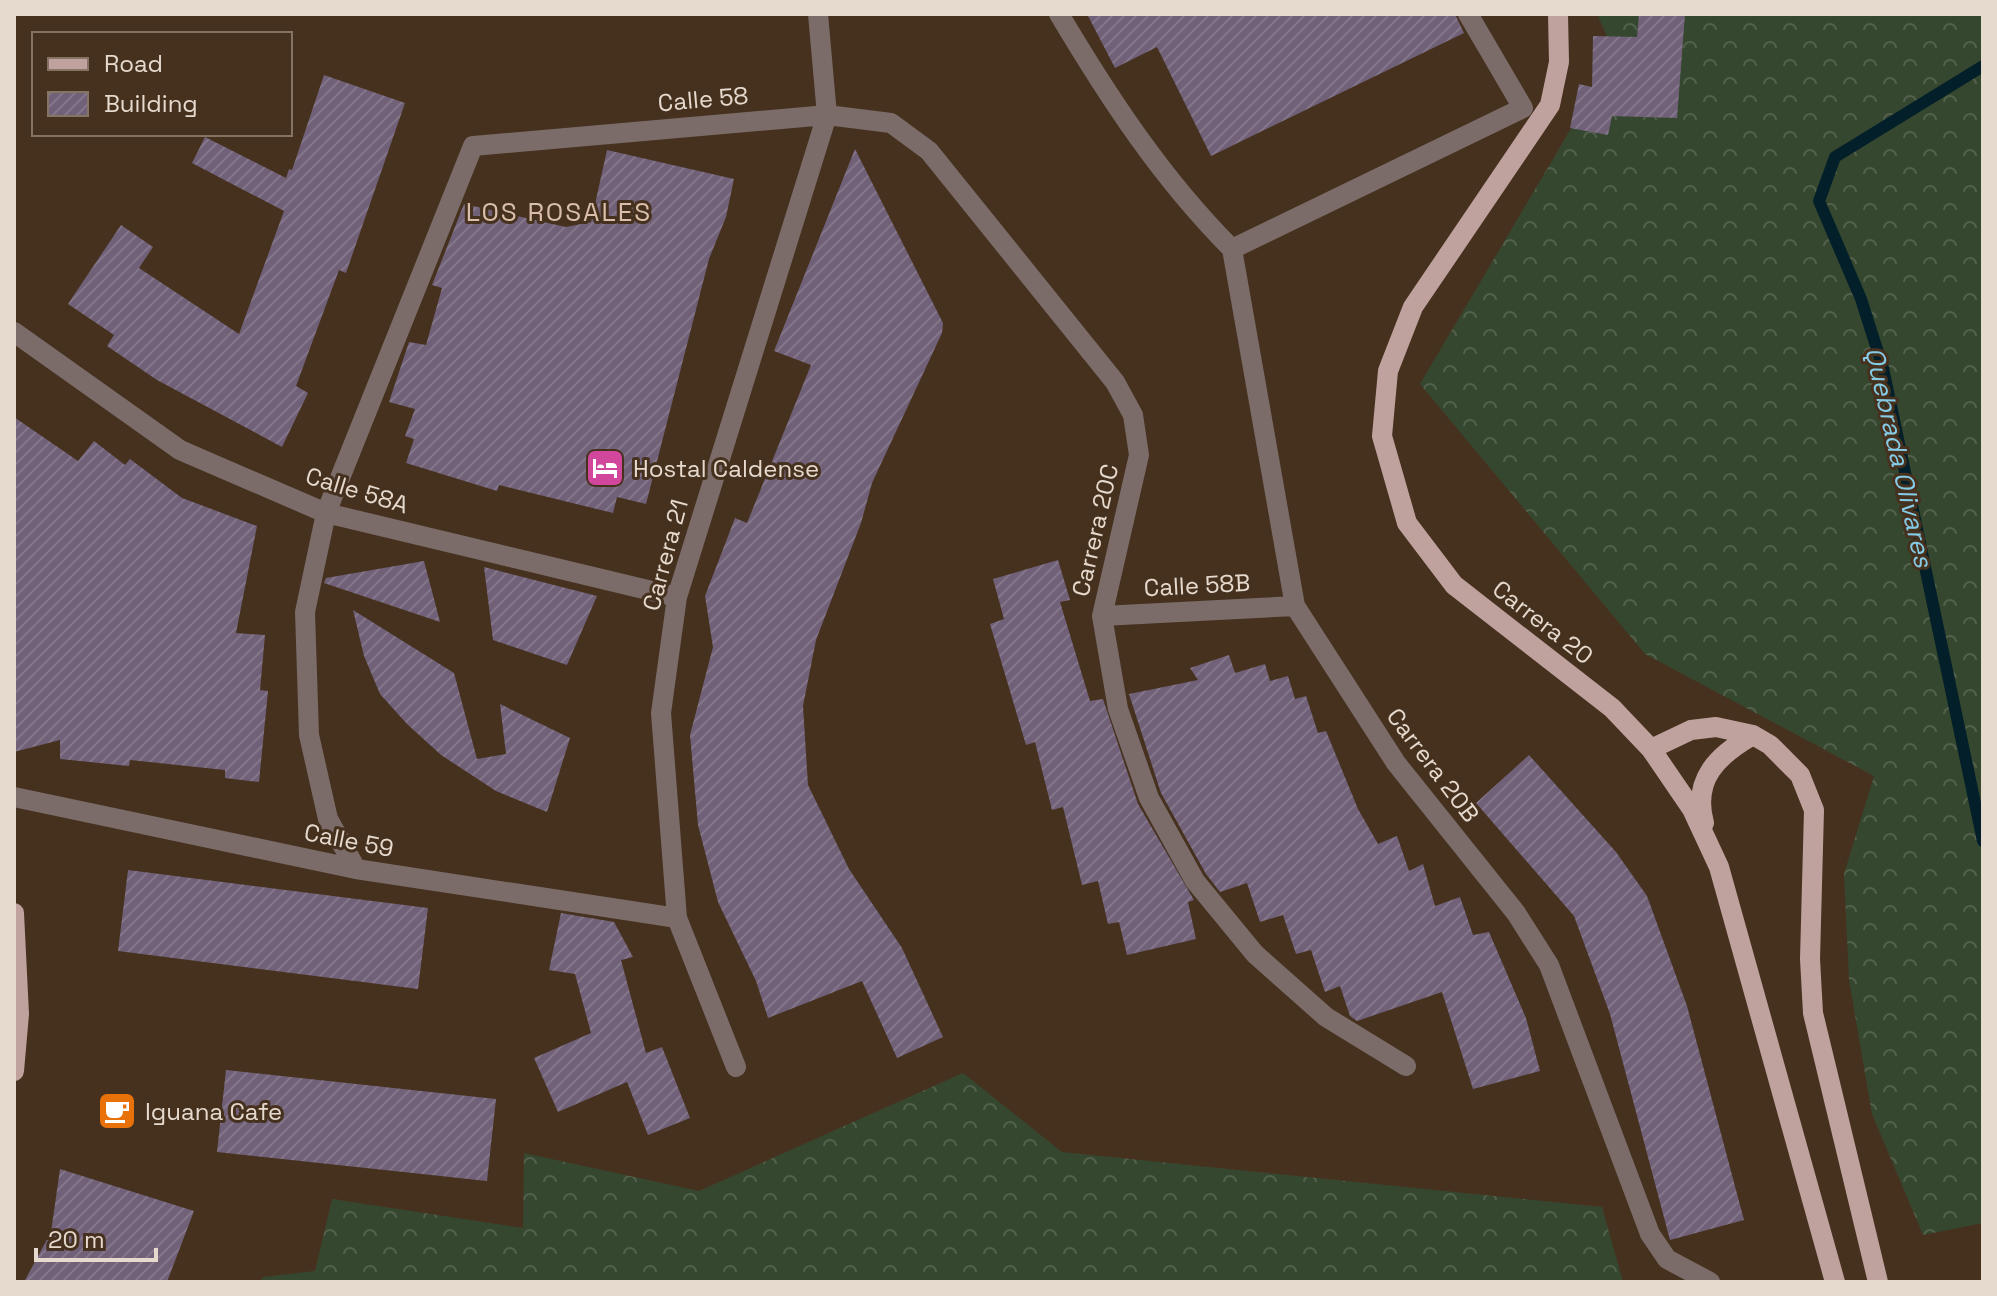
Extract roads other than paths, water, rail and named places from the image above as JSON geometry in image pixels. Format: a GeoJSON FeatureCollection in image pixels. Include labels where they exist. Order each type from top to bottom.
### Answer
{"type":"FeatureCollection","features":[{"type":"Feature","properties":{"kind":"main road","name":"Carrera 20"},"geometry":{"type":"LineString","coordinates":[[1562,15],[1559,62],[1550,105],[1413,307],[1388,371],[1382,436],[1407,523],[1454,585],[1612,708],[1651,749],[1687,799],[1719,867],[1835,1282]]}},
{"type":"Feature","properties":{"kind":"main road"},"geometry":{"type":"LineString","coordinates":[[1651,749],[1691,730],[1716,727],[1753,735],[1770,745],[1800,775],[1814,810],[1810,959],[1813,1013],[1878,1282]]}},
{"type":"Feature","properties":{"kind":"main road"},"geometry":{"type":"LineString","coordinates":[[1709,842],[1700,810],[1705,777],[1725,751],[1753,735]]}},
{"type":"Feature","properties":{"kind":"main road"},"geometry":{"type":"LineString","coordinates":[[14,913],[19,1014],[14,1071]]}},
{"type":"Feature","properties":{"kind":"street","name":"Carrera 21"},"geometry":{"type":"LineString","coordinates":[[736,1067],[677,918],[661,713],[677,597],[827,115],[818,14]]}},
{"type":"Feature","properties":{"kind":"street"},"geometry":{"type":"LineString","coordinates":[[1059,14],[1110,100],[1190,208],[1232,249],[1523,108],[1468,14]]}},
{"type":"Feature","properties":{"kind":"street","name":"Calle 58"},"geometry":{"type":"LineString","coordinates":[[326,513],[473,146],[827,115],[891,123],[929,151]]}},
{"type":"Feature","properties":{"kind":"street","name":"Carrera 20C"},"geometry":{"type":"LineString","coordinates":[[929,151],[1115,382],[1133,415],[1139,455],[1102,616],[1118,709],[1149,798],[1195,881],[1255,954],[1326,1017],[1406,1066]]}},
{"type":"Feature","properties":{"kind":"street","name":"Carrera 20B"},"geometry":{"type":"LineString","coordinates":[[1232,249],[1295,606],[1396,763],[1516,913],[1549,965],[1650,1234],[1667,1259],[1710,1282]]}},
{"type":"Feature","properties":{"kind":"street","name":"Calle 58A"},"geometry":{"type":"LineString","coordinates":[[14,332],[180,450],[326,513],[677,597]]}},
{"type":"Feature","properties":{"kind":"street"},"geometry":{"type":"LineString","coordinates":[[326,513],[305,612],[309,735],[328,819],[356,869]]}},
{"type":"Feature","properties":{"kind":"street","name":"Calle 58B"},"geometry":{"type":"LineString","coordinates":[[1102,616],[1295,606]]}},
{"type":"Feature","properties":{"kind":"street","name":"Calle 59"},"geometry":{"type":"LineString","coordinates":[[14,797],[356,869],[677,918]]}},
{"type":"Feature","properties":{"kind":"waterway","name":"Quebrada Olivares"},"geometry":{"type":"LineString","coordinates":[[1983,66],[1835,157],[1819,201],[1861,299],[1883,368],[1983,841]]}},
{"type":"Feature","properties":{"kind":"place","name":"Hostal Caldense"},"geometry":{"type":"Point","coordinates":[605,468]}},
{"type":"Feature","properties":{"kind":"place","name":"Iguana Cafe"},"geometry":{"type":"Point","coordinates":[117,1111]}},
{"type":"Feature","properties":{"kind":"district","name":"LOS ROSALES"},"geometry":{"type":"Point","coordinates":[559,212]}}]}
